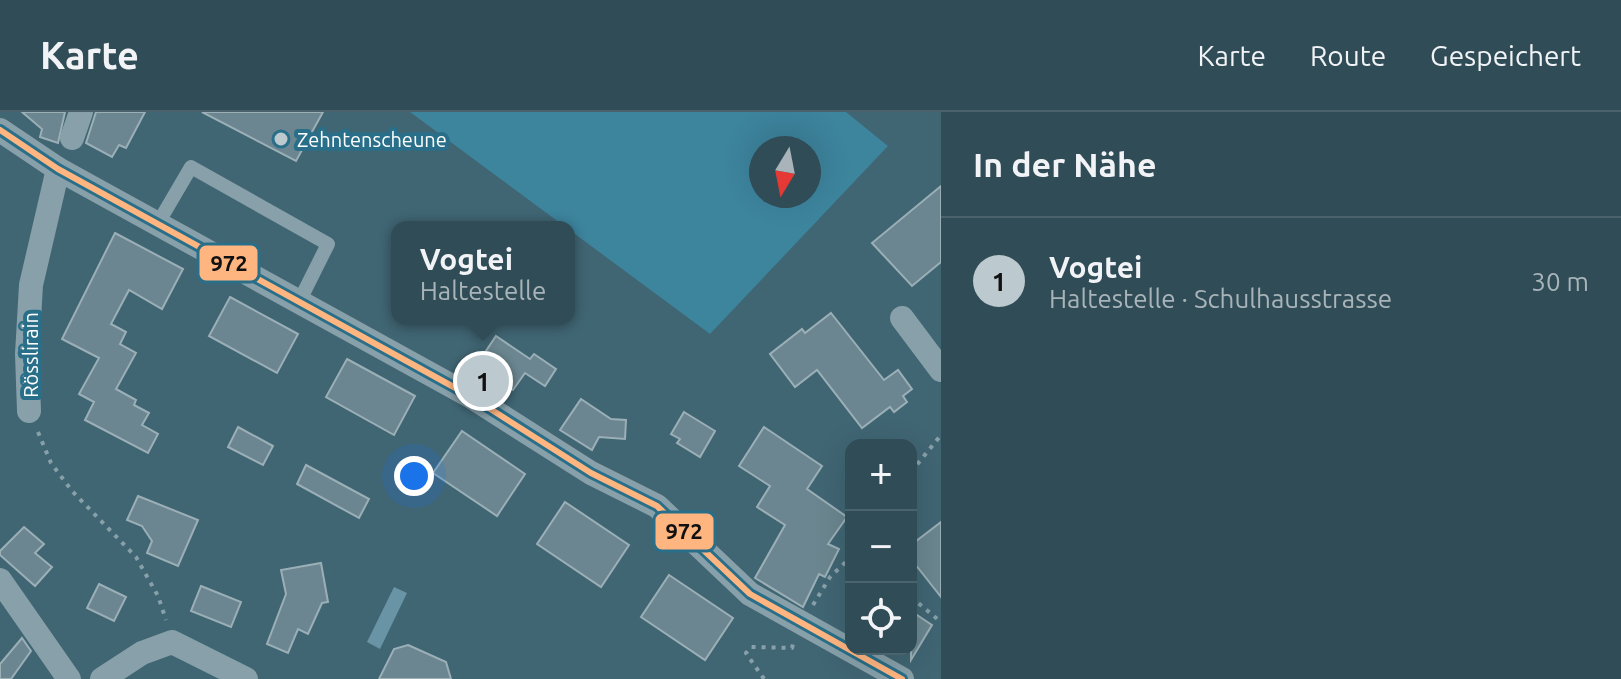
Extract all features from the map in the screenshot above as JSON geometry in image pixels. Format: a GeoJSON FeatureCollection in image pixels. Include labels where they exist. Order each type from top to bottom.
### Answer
{"type":"FeatureCollection","features":[{"type":"Feature","properties":{"kind":"street"},"geometry":{"type":"LineString","coordinates":[[72,138],[81,112]]}},
{"type":"Feature","properties":{"kind":"street"},"geometry":{"type":"LineString","coordinates":[[0,130],[58,169],[470,396],[591,473],[657,506],[750,594],[902,679]]}},
{"type":"Feature","properties":{"kind":"street","name":"Rösslirain"},"geometry":{"type":"LineString","coordinates":[[29,411],[27,354],[31,285],[58,169]]}},
{"type":"Feature","properties":{"kind":"street"},"geometry":{"type":"LineString","coordinates":[[902,318],[941,370]]}},
{"type":"Feature","properties":{"kind":"street"},"geometry":{"type":"LineString","coordinates":[[0,580],[69,679]]}},
{"type":"Feature","properties":{"kind":"street"},"geometry":{"type":"LineString","coordinates":[[102,679],[142,653],[172,642],[246,679]]}},
{"type":"Feature","properties":{"kind":"lane"},"geometry":{"type":"LineString","coordinates":[[157,225],[191,167],[328,244],[299,302]]}},
{"type":"Feature","properties":{"kind":"path","name":"Rösslirain"},"geometry":{"type":"LineString","coordinates":[[29,411],[51,463],[136,557],[158,596],[172,642]]}},
{"type":"Feature","properties":{"kind":"path"},"geometry":{"type":"LineString","coordinates":[[917,465],[941,435]]}},
{"type":"Feature","properties":{"kind":"path"},"geometry":{"type":"LineString","coordinates":[[808,614],[830,577],[845,563]]}},
{"type":"Feature","properties":{"kind":"path"},"geometry":{"type":"LineString","coordinates":[[917,602],[941,622]]}},
{"type":"Feature","properties":{"kind":"path"},"geometry":{"type":"LineString","coordinates":[[764,679],[746,653],[751,647],[792,648],[797,635]]}},
{"type":"Feature","properties":{"kind":"shaded area"},"geometry":{"type":"Polygon","coordinates":[[[410,112],[846,112],[888,146],[710,334],[575,234],[575,221],[557,221],[410,112]]]}},
{"type":"Feature","properties":{"kind":"shaded area"},"geometry":{"type":"Polygon","coordinates":[[[394,587],[407,593],[380,649],[367,642],[394,587]]]}},
{"type":"Feature","properties":{"kind":"building"},"geometry":{"type":"Polygon","coordinates":[[[22,112],[65,112],[58,143],[40,137],[42,129],[22,112]]]}},
{"type":"Feature","properties":{"kind":"building"},"geometry":{"type":"Polygon","coordinates":[[[96,112],[145,112],[126,148],[119,145],[112,157],[86,143],[96,112]]]}},
{"type":"Feature","properties":{"kind":"building","name":"Zehntenscheune"},"geometry":{"type":"Polygon","coordinates":[[[202,112],[323,112],[296,161],[202,112]]]}},
{"type":"Feature","properties":{"kind":"building"},"geometry":{"type":"Polygon","coordinates":[[[941,186],[941,262],[912,286],[872,243],[941,186]]]}},
{"type":"Feature","properties":{"kind":"building"},"geometry":{"type":"Polygon","coordinates":[[[115,233],[183,269],[162,309],[129,290],[111,324],[126,332],[120,344],[136,353],[116,389],[136,400],[134,405],[149,413],[142,425],[158,434],[148,453],[85,420],[94,402],[79,394],[99,358],[62,339],[115,233]]]}},
{"type":"Feature","properties":{"kind":"building"},"geometry":{"type":"Polygon","coordinates":[[[230,297],[298,334],[277,373],[209,336],[230,297]]]}},
{"type":"Feature","properties":{"kind":"building"},"geometry":{"type":"Polygon","coordinates":[[[831,313],[884,380],[898,370],[912,389],[903,396],[907,402],[894,412],[890,407],[862,428],[817,370],[795,387],[770,354],[802,329],[805,333],[831,313]]]}},
{"type":"Feature","properties":{"kind":"building"},"geometry":{"type":"Polygon","coordinates":[[[496,336],[530,359],[534,354],[556,369],[545,386],[525,373],[513,390],[476,366],[496,336]]]}},
{"type":"Feature","properties":{"kind":"building"},"geometry":{"type":"Polygon","coordinates":[[[347,359],[415,396],[394,435],[326,397],[347,359]]]}},
{"type":"Feature","properties":{"kind":"building"},"geometry":{"type":"Polygon","coordinates":[[[581,399],[611,419],[626,420],[625,439],[599,437],[592,450],[560,430],[581,399]]]}},
{"type":"Feature","properties":{"kind":"building"},"geometry":{"type":"Polygon","coordinates":[[[684,412],[715,431],[700,457],[677,443],[680,439],[671,434],[684,412]]]}},
{"type":"Feature","properties":{"kind":"building"},"geometry":{"type":"Polygon","coordinates":[[[238,427],[273,446],[263,465],[228,447],[238,427]]]}},
{"type":"Feature","properties":{"kind":"building"},"geometry":{"type":"Polygon","coordinates":[[[764,427],[822,466],[807,489],[845,516],[828,544],[839,549],[825,577],[819,574],[803,607],[755,578],[785,525],[757,507],[770,486],[739,466],[764,427]]]}},
{"type":"Feature","properties":{"kind":"building"},"geometry":{"type":"Polygon","coordinates":[[[462,431],[525,474],[497,516],[433,473],[462,431]]]}},
{"type":"Feature","properties":{"kind":"building"},"geometry":{"type":"Polygon","coordinates":[[[306,465],[369,499],[359,518],[297,484],[306,465]]]}},
{"type":"Feature","properties":{"kind":"building"},"geometry":{"type":"Polygon","coordinates":[[[138,496],[198,520],[178,566],[147,553],[152,541],[142,526],[127,520],[138,496]]]}},
{"type":"Feature","properties":{"kind":"building"},"geometry":{"type":"Polygon","coordinates":[[[565,502],[629,545],[601,587],[537,544],[565,502]]]}},
{"type":"Feature","properties":{"kind":"building"},"geometry":{"type":"Polygon","coordinates":[[[941,522],[941,597],[917,567],[917,540],[941,522]]]}},
{"type":"Feature","properties":{"kind":"building"},"geometry":{"type":"Polygon","coordinates":[[[24,527],[44,544],[35,553],[52,567],[35,586],[0,555],[0,551],[24,527]]]}},
{"type":"Feature","properties":{"kind":"building"},"geometry":{"type":"Polygon","coordinates":[[[321,563],[328,602],[322,603],[308,634],[298,629],[288,653],[267,644],[286,594],[281,570],[321,563]]]}},
{"type":"Feature","properties":{"kind":"building"},"geometry":{"type":"Polygon","coordinates":[[[669,575],[733,618],[705,660],[641,617],[669,575]]]}},
{"type":"Feature","properties":{"kind":"building"},"geometry":{"type":"Polygon","coordinates":[[[99,584],[126,597],[114,621],[87,608],[99,584]]]}},
{"type":"Feature","properties":{"kind":"building"},"geometry":{"type":"Polygon","coordinates":[[[201,586],[241,602],[231,627],[191,611],[201,586]]]}},
{"type":"Feature","properties":{"kind":"building"},"geometry":{"type":"Polygon","coordinates":[[[917,615],[932,625],[917,650],[917,615]]]}},
{"type":"Feature","properties":{"kind":"building"},"geometry":{"type":"Polygon","coordinates":[[[22,638],[31,651],[11,679],[0,679],[0,664],[22,638]]]}},
{"type":"Feature","properties":{"kind":"building"},"geometry":{"type":"Polygon","coordinates":[[[408,645],[446,662],[451,679],[379,679],[394,649],[408,645]]]}},
{"type":"Feature","properties":{"kind":"transit line","name":"972"},"geometry":{"type":"LineString","coordinates":[[0,130],[58,169],[470,396],[591,473],[657,506],[750,594],[902,679]]}},
{"type":"Feature","properties":{"kind":"place","name":"Zehntenscheune"},"geometry":{"type":"Point","coordinates":[281,139]}},
{"type":"Feature","properties":{"kind":"place","name":"Vogtei"},"geometry":{"type":"Point","coordinates":[483,381]}}]}
